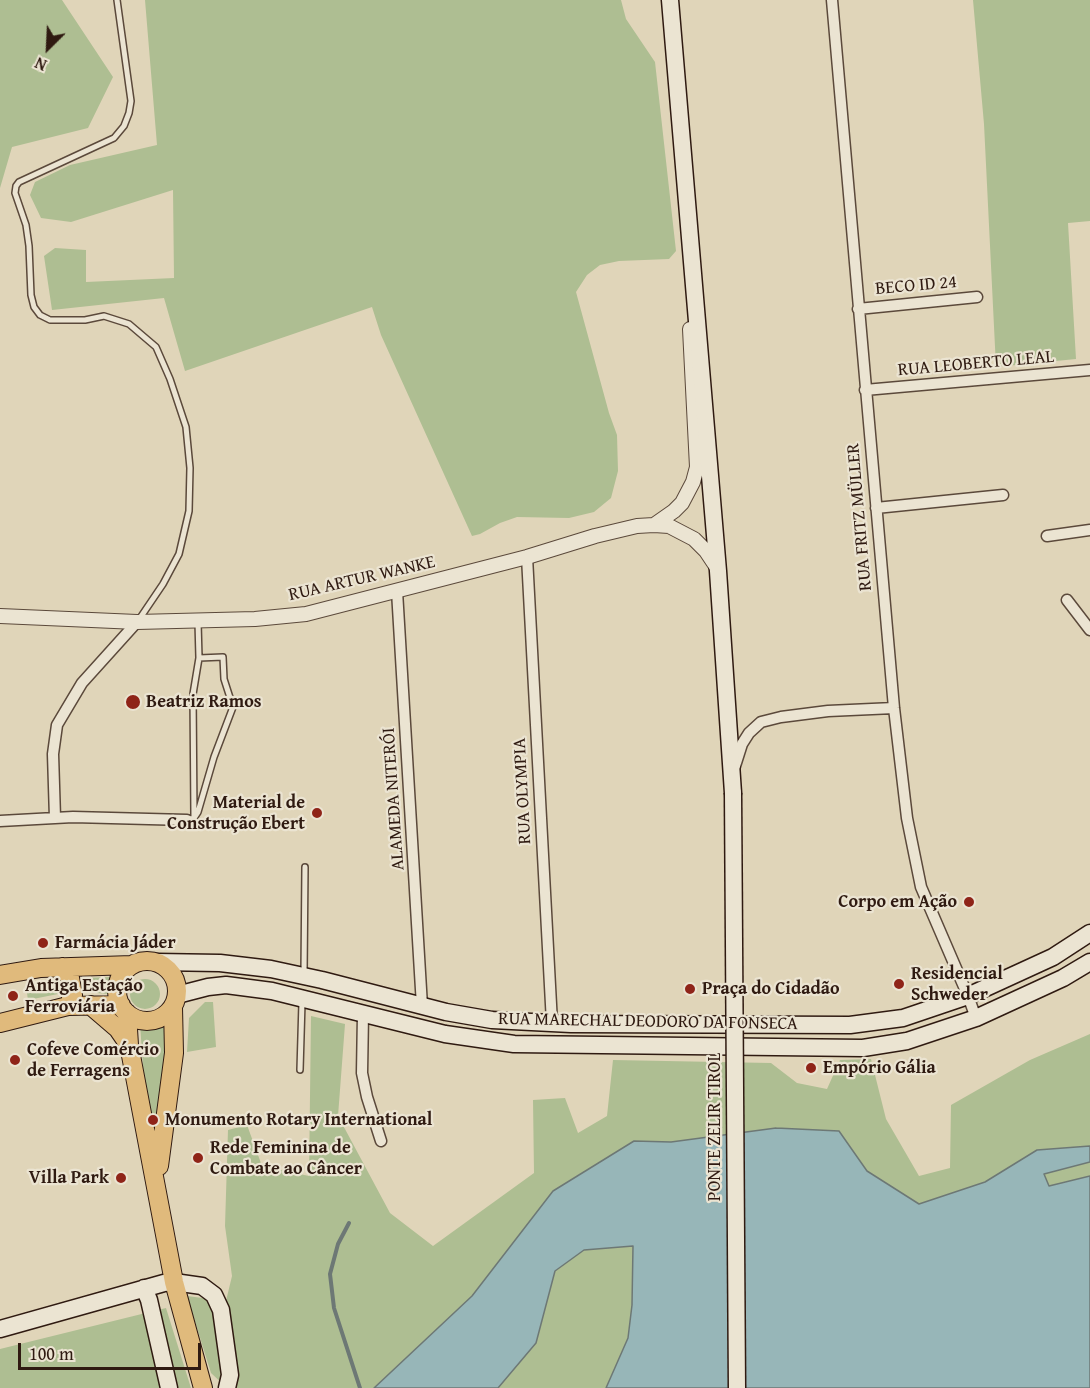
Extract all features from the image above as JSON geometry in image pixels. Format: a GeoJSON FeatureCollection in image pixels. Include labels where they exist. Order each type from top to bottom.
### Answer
{"type":"FeatureCollection","features":[{"type":"Feature","properties":{"kind":"main road","name":"PONTE ZELIR TIROL"},"geometry":{"type":"LineString","coordinates":[[670,0],[733,772],[737,1388]]}},
{"type":"Feature","properties":{"kind":"main road","name":"RUA MARECHAL DEODORO DA FONSECA"},"geometry":{"type":"LineString","coordinates":[[156,962],[220,963],[304,976],[422,1006],[492,1020],[552,1023],[850,1025],[903,1018],[968,996],[1053,957],[1090,933]]}},
{"type":"Feature","properties":{"kind":"main road"},"geometry":{"type":"LineString","coordinates":[[0,975],[62,967],[132,965],[144,961],[156,962],[166,967],[173,975],[177,985],[174,1053],[157,1186]]}},
{"type":"Feature","properties":{"kind":"main road","name":"RUA MARECHAL DEODORO DA FONSECA"},"geometry":{"type":"LineString","coordinates":[[175,1001],[208,987],[225,985],[303,997],[463,1038],[514,1044],[863,1048],[907,1041],[976,1018],[1062,978],[1090,962]]}},
{"type":"Feature","properties":{"kind":"main road"},"geometry":{"type":"LineString","coordinates":[[132,965],[120,978],[118,997],[124,1009],[174,1282],[201,1381]]}},
{"type":"Feature","properties":{"kind":"main road"},"geometry":{"type":"LineString","coordinates":[[62,967],[70,978],[73,994],[68,1006]]}},
{"type":"Feature","properties":{"kind":"main road"},"geometry":{"type":"LineString","coordinates":[[303,997],[304,976]]}},
{"type":"Feature","properties":{"kind":"main road"},"geometry":{"type":"LineString","coordinates":[[0,1023],[68,1006],[90,1005],[124,1009],[139,1019],[152,1020],[164,1016],[175,1001]]}},
{"type":"Feature","properties":{"kind":"main road"},"geometry":{"type":"LineString","coordinates":[[90,1005],[118,1029],[129,1045]]}},
{"type":"Feature","properties":{"kind":"main road"},"geometry":{"type":"LineString","coordinates":[[903,1018],[907,1041]]}},
{"type":"Feature","properties":{"kind":"main road"},"geometry":{"type":"LineString","coordinates":[[0,1329],[144,1288],[174,1282],[202,1286],[214,1295],[220,1310],[229,1363],[230,1375],[227,1388]]}},
{"type":"Feature","properties":{"kind":"main road"},"geometry":{"type":"LineString","coordinates":[[144,1288],[149,1300],[169,1388]]}},
{"type":"Feature","properties":{"kind":"street","name":"RUA FRITZ MÜLLER"},"geometry":{"type":"LineString","coordinates":[[832,0],[894,708],[907,819],[921,887],[976,1018]]}},
{"type":"Feature","properties":{"kind":"street","name":"RUA ARTUR WANKE"},"geometry":{"type":"LineString","coordinates":[[654,525],[682,503],[698,467],[689,311],[690,235]]}},
{"type":"Feature","properties":{"kind":"street","name":"BECO ID 24"},"geometry":{"type":"LineString","coordinates":[[858,309],[977,297]]}},
{"type":"Feature","properties":{"kind":"street","name":"RUA LEOBERTO LEAL"},"geometry":{"type":"LineString","coordinates":[[865,390],[1090,370]]}},
{"type":"Feature","properties":{"kind":"street"},"geometry":{"type":"LineString","coordinates":[[876,508],[1003,495]]}},
{"type":"Feature","properties":{"kind":"street","name":"RUA ARTUR WANKE"},"geometry":{"type":"LineString","coordinates":[[0,616],[137,622],[198,622],[306,614],[637,526],[669,526],[680,530],[706,551],[718,571]]}},
{"type":"Feature","properties":{"kind":"street"},"geometry":{"type":"LineString","coordinates":[[1047,536],[1090,530]]}},
{"type":"Feature","properties":{"kind":"street","name":"RUA OLYMPIA"},"geometry":{"type":"LineString","coordinates":[[527,556],[552,1023]]}},
{"type":"Feature","properties":{"kind":"street","name":"ALAMEDA NITERÓI"},"geometry":{"type":"LineString","coordinates":[[397,591],[422,1006]]}},
{"type":"Feature","properties":{"kind":"street"},"geometry":{"type":"LineString","coordinates":[[1067,600],[1090,630]]}},
{"type":"Feature","properties":{"kind":"street"},"geometry":{"type":"LineString","coordinates":[[55,818],[53,754],[57,725],[82,683],[137,622]]}},
{"type":"Feature","properties":{"kind":"street"},"geometry":{"type":"LineString","coordinates":[[733,772],[742,744],[749,733],[761,722],[828,711],[894,708]]}},
{"type":"Feature","properties":{"kind":"street"},"geometry":{"type":"LineString","coordinates":[[732,797],[733,1025]]}},
{"type":"Feature","properties":{"kind":"street"},"geometry":{"type":"LineString","coordinates":[[0,821],[55,818],[190,819]]}},
{"type":"Feature","properties":{"kind":"street"},"geometry":{"type":"LineString","coordinates":[[363,1014],[362,1073],[381,1141]]}},
{"type":"Feature","properties":{"kind":"lane"},"geometry":{"type":"LineString","coordinates":[[117,0],[131,101],[124,126],[114,138],[19,182],[15,193],[26,225],[31,296],[34,307],[40,315],[50,320],[85,321],[104,316],[129,324],[156,347],[170,378],[186,427],[190,468],[189,511],[179,554],[163,584],[137,622]]}},
{"type":"Feature","properties":{"kind":"lane"},"geometry":{"type":"LineString","coordinates":[[190,819],[193,694],[199,658],[198,622]]}},
{"type":"Feature","properties":{"kind":"lane"},"geometry":{"type":"LineString","coordinates":[[190,819],[198,812],[214,758],[233,707],[224,679],[223,657],[199,658]]}},
{"type":"Feature","properties":{"kind":"lane"},"geometry":{"type":"LineString","coordinates":[[304,976],[305,867]]}},
{"type":"Feature","properties":{"kind":"lane"},"geometry":{"type":"LineString","coordinates":[[300,1070],[303,997]]}},
{"type":"Feature","properties":{"kind":"green space"},"geometry":{"type":"Polygon","coordinates":[[[0,0],[62,0],[113,77],[88,128],[12,147],[0,188],[0,0]]]}},
{"type":"Feature","properties":{"kind":"green space"},"geometry":{"type":"Polygon","coordinates":[[[145,0],[621,0],[626,19],[655,62],[676,251],[669,259],[619,261],[600,265],[587,275],[576,292],[617,435],[618,471],[611,498],[594,512],[569,518],[517,517],[472,536],[381,335],[372,307],[185,371],[164,298],[52,310],[44,256],[55,248],[86,250],[86,282],[174,278],[173,190],[71,222],[41,218],[30,195],[35,182],[70,165],[157,145],[145,0]]]}},
{"type":"Feature","properties":{"kind":"green space"},"geometry":{"type":"Polygon","coordinates":[[[973,0],[1090,0],[1090,221],[1068,223],[1076,359],[996,367],[984,124],[973,0]]]}},
{"type":"Feature","properties":{"kind":"green space"},"geometry":{"type":"Polygon","coordinates":[[[110,977],[109,994],[85,992],[84,978],[110,977]]]}},
{"type":"Feature","properties":{"kind":"green space"},"geometry":{"type":"Polygon","coordinates":[[[145,979],[156,983],[160,994],[156,1005],[145,1009],[134,1005],[130,994],[134,983],[145,979]]]}},
{"type":"Feature","properties":{"kind":"green space"},"geometry":{"type":"Polygon","coordinates":[[[66,980],[68,992],[28,1000],[26,986],[66,980]]]}},
{"type":"Feature","properties":{"kind":"green space"},"geometry":{"type":"Polygon","coordinates":[[[205,1002],[213,1002],[216,1047],[187,1052],[189,1018],[205,1002]]]}},
{"type":"Feature","properties":{"kind":"green space"},"geometry":{"type":"Polygon","coordinates":[[[311,1016],[345,1024],[338,1116],[390,1213],[433,1246],[534,1173],[533,1100],[565,1098],[578,1133],[607,1116],[613,1060],[771,1063],[797,1083],[827,1089],[840,1060],[871,1059],[886,1119],[919,1176],[950,1168],[951,1105],[1030,1060],[1090,1034],[1090,1146],[1037,1150],[985,1182],[919,1204],[867,1171],[838,1131],[776,1128],[671,1142],[634,1141],[553,1191],[472,1296],[374,1388],[227,1388],[211,1373],[187,1296],[226,1301],[232,1276],[225,1226],[228,1130],[247,1125],[262,1166],[309,1176],[311,1016]]]}},
{"type":"Feature","properties":{"kind":"green space"},"geometry":{"type":"Polygon","coordinates":[[[166,1021],[167,1044],[155,1135],[145,1095],[140,1024],[160,1024],[166,1021]]]}},
{"type":"Feature","properties":{"kind":"green space"},"geometry":{"type":"Polygon","coordinates":[[[1090,1162],[1090,1176],[1049,1186],[1044,1174],[1090,1162]]]}},
{"type":"Feature","properties":{"kind":"green space"},"geometry":{"type":"Polygon","coordinates":[[[633,1246],[632,1305],[628,1338],[606,1388],[498,1388],[536,1343],[555,1271],[584,1250],[633,1246]]]}},
{"type":"Feature","properties":{"kind":"green space"},"geometry":{"type":"Polygon","coordinates":[[[166,1308],[191,1388],[0,1388],[0,1349],[166,1308]]]}},
{"type":"Feature","properties":{"kind":"water"},"geometry":{"type":"Polygon","coordinates":[[[776,1128],[839,1131],[867,1171],[919,1204],[985,1182],[1037,1150],[1090,1146],[1090,1162],[1044,1174],[1049,1186],[1090,1176],[1090,1388],[606,1388],[628,1338],[632,1305],[633,1246],[584,1250],[555,1271],[536,1343],[498,1388],[374,1388],[472,1296],[553,1191],[634,1141],[671,1142],[776,1128]]]}},
{"type":"Feature","properties":{"kind":"waterway"},"geometry":{"type":"LineString","coordinates":[[349,1223],[338,1244],[330,1274],[334,1308],[360,1388]]}},
{"type":"Feature","properties":{"kind":"place","name":"Beatriz Ramos"},"geometry":{"type":"Point","coordinates":[133,702]}},
{"type":"Feature","properties":{"kind":"place","name":"Material de Construção Ebert"},"geometry":{"type":"Point","coordinates":[317,813]}},
{"type":"Feature","properties":{"kind":"place","name":"Corpo em Ação"},"geometry":{"type":"Point","coordinates":[969,902]}},
{"type":"Feature","properties":{"kind":"place","name":"Farmácia Jáder"},"geometry":{"type":"Point","coordinates":[43,943]}},
{"type":"Feature","properties":{"kind":"place","name":"Residencial Schweder"},"geometry":{"type":"Point","coordinates":[899,984]}},
{"type":"Feature","properties":{"kind":"place","name":"Praça do Cidadão"},"geometry":{"type":"Point","coordinates":[690,989]}},
{"type":"Feature","properties":{"kind":"place","name":"Antiga Estação Ferroviária"},"geometry":{"type":"Point","coordinates":[13,996]}},
{"type":"Feature","properties":{"kind":"place","name":"Cofeve Comércio de Ferragens"},"geometry":{"type":"Point","coordinates":[15,1060]}},
{"type":"Feature","properties":{"kind":"place","name":"Empório Gália"},"geometry":{"type":"Point","coordinates":[811,1068]}},
{"type":"Feature","properties":{"kind":"place","name":"Monumento Rotary International"},"geometry":{"type":"Point","coordinates":[153,1120]}},
{"type":"Feature","properties":{"kind":"place","name":"Rede Feminina de Combate ao Câncer"},"geometry":{"type":"Point","coordinates":[198,1158]}},
{"type":"Feature","properties":{"kind":"place","name":"Villa Park"},"geometry":{"type":"Point","coordinates":[121,1178]}}]}
